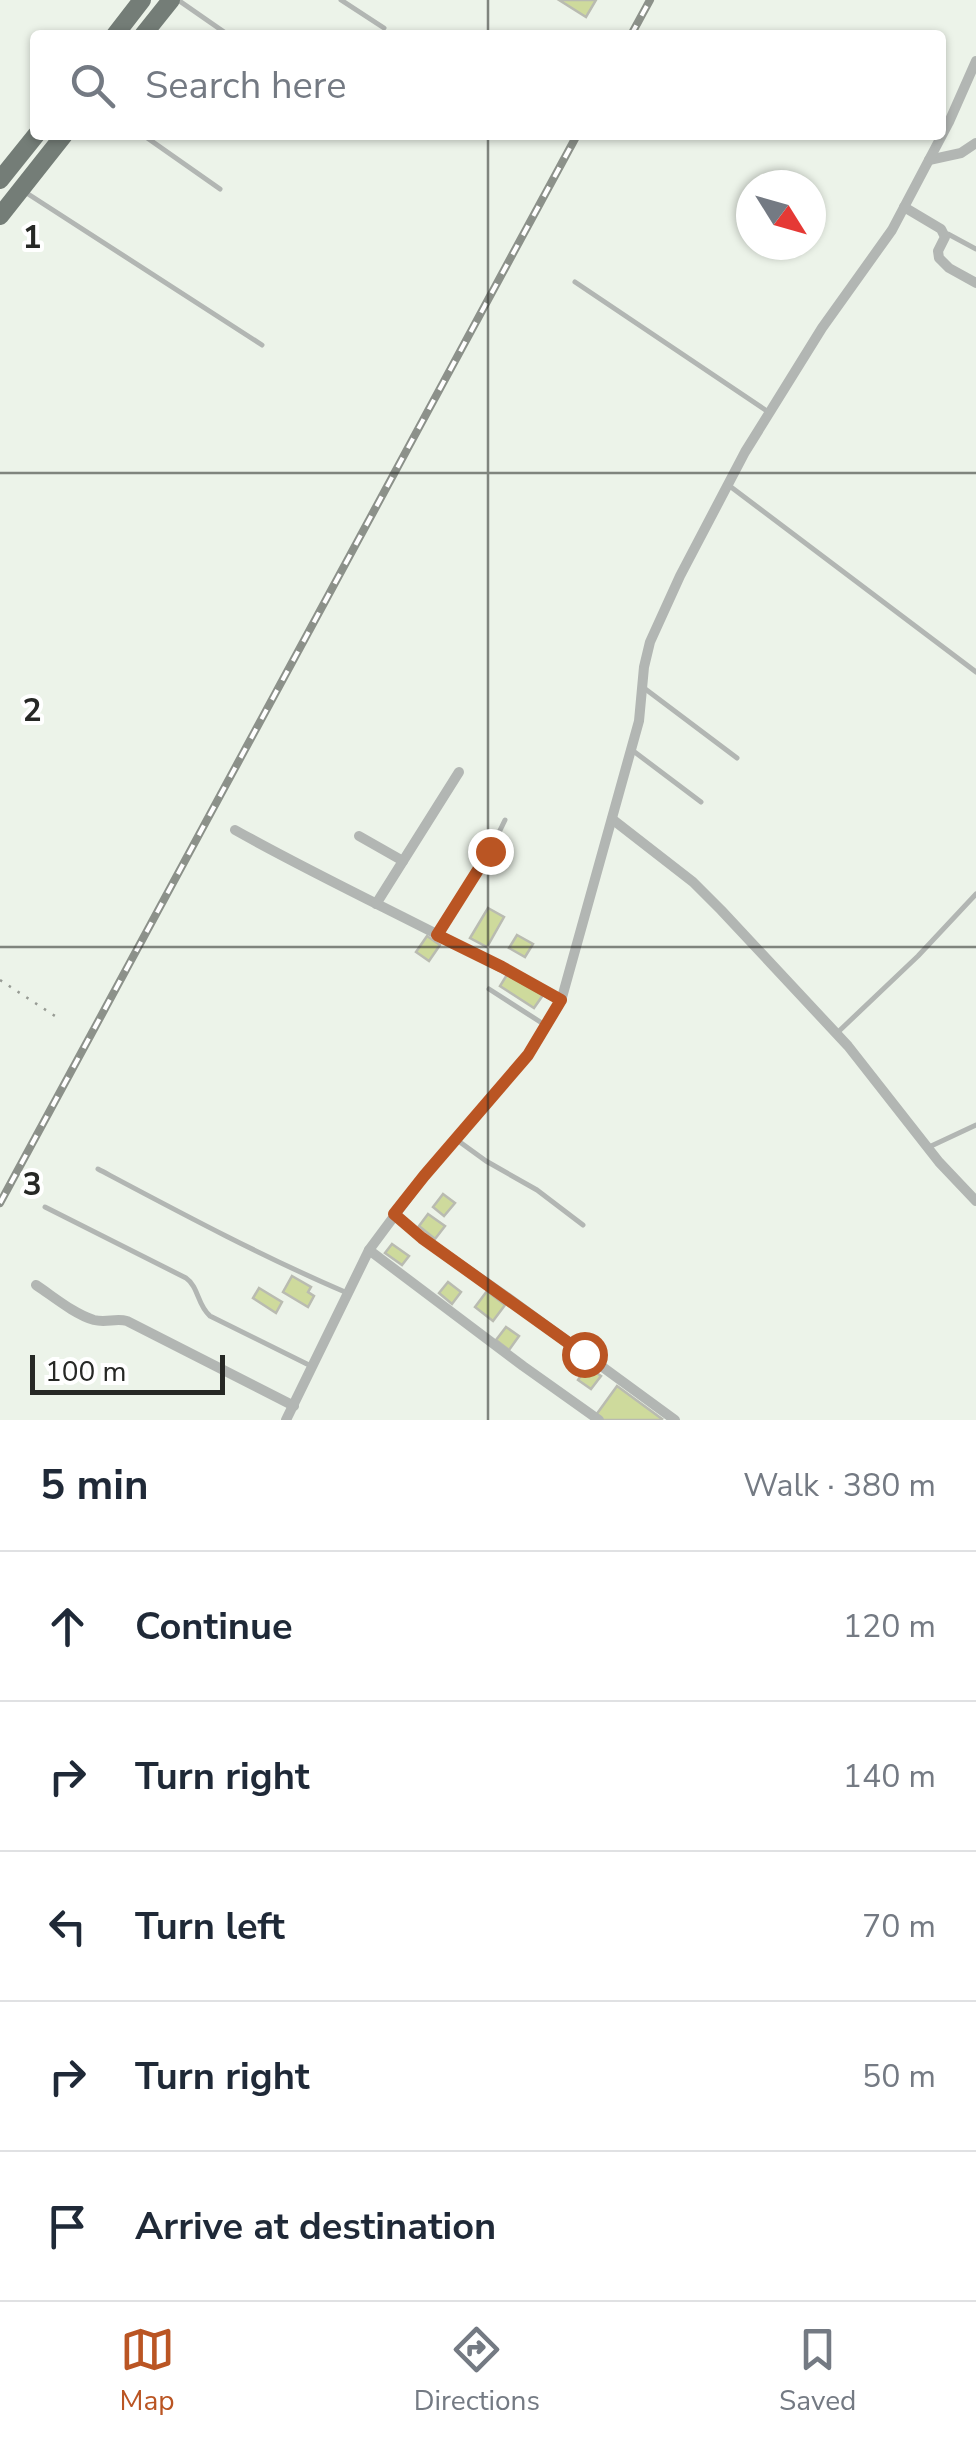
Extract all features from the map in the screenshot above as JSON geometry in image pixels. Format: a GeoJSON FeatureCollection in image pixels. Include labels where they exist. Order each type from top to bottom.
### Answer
{"type":"FeatureCollection","features":[{"type":"Feature","properties":{"kind":"highway"},"geometry":{"type":"LineString","coordinates":[[119,30],[142,0]]}},
{"type":"Feature","properties":{"kind":"highway"},"geometry":{"type":"LineString","coordinates":[[147,30],[171,0]]}},
{"type":"Feature","properties":{"kind":"highway"},"geometry":{"type":"LineString","coordinates":[[0,179],[32,140]]}},
{"type":"Feature","properties":{"kind":"highway"},"geometry":{"type":"LineString","coordinates":[[0,216],[60,140]]}},
{"type":"Feature","properties":{"kind":"street"},"geometry":{"type":"LineString","coordinates":[[946,128],[976,61]]}},
{"type":"Feature","properties":{"kind":"street"},"geometry":{"type":"LineString","coordinates":[[36,1286],[98,1321],[127,1320],[290,1414],[369,1250],[455,1139],[528,1055],[561,1000],[639,721],[650,642],[680,576],[768,411],[892,230],[940,140]]}},
{"type":"Feature","properties":{"kind":"street"},"geometry":{"type":"LineString","coordinates":[[929,160],[961,154],[976,142]]}},
{"type":"Feature","properties":{"kind":"street"},"geometry":{"type":"LineString","coordinates":[[904,208],[944,232],[939,258],[976,282]]}},
{"type":"Feature","properties":{"kind":"street"},"geometry":{"type":"LineString","coordinates":[[376,904],[459,772]]}},
{"type":"Feature","properties":{"kind":"street"},"geometry":{"type":"LineString","coordinates":[[612,819],[693,882],[836,1034],[976,1201]]}},
{"type":"Feature","properties":{"kind":"street"},"geometry":{"type":"LineString","coordinates":[[235,830],[561,1000]]}},
{"type":"Feature","properties":{"kind":"street"},"geometry":{"type":"LineString","coordinates":[[360,836],[403,861]]}},
{"type":"Feature","properties":{"kind":"street"},"geometry":{"type":"LineString","coordinates":[[394,1214],[676,1420]]}},
{"type":"Feature","properties":{"kind":"street"},"geometry":{"type":"LineString","coordinates":[[369,1250],[600,1420]]}},
{"type":"Feature","properties":{"kind":"lane"},"geometry":{"type":"LineString","coordinates":[[178,0],[221,30]]}},
{"type":"Feature","properties":{"kind":"lane"},"geometry":{"type":"LineString","coordinates":[[341,0],[384,28]]}},
{"type":"Feature","properties":{"kind":"lane"},"geometry":{"type":"LineString","coordinates":[[151,140],[220,189]]}},
{"type":"Feature","properties":{"kind":"lane"},"geometry":{"type":"LineString","coordinates":[[21,189],[262,345]]}},
{"type":"Feature","properties":{"kind":"lane"},"geometry":{"type":"LineString","coordinates":[[944,232],[976,249]]}},
{"type":"Feature","properties":{"kind":"lane"},"geometry":{"type":"LineString","coordinates":[[574,282],[768,411]]}},
{"type":"Feature","properties":{"kind":"lane"},"geometry":{"type":"LineString","coordinates":[[728,484],[976,672]]}},
{"type":"Feature","properties":{"kind":"lane"},"geometry":{"type":"LineString","coordinates":[[644,688],[737,758]]}},
{"type":"Feature","properties":{"kind":"lane"},"geometry":{"type":"LineString","coordinates":[[631,749],[701,802]]}},
{"type":"Feature","properties":{"kind":"lane"},"geometry":{"type":"LineString","coordinates":[[437,935],[505,820]]}},
{"type":"Feature","properties":{"kind":"lane"},"geometry":{"type":"LineString","coordinates":[[836,1034],[976,894]]}},
{"type":"Feature","properties":{"kind":"lane"},"geometry":{"type":"LineString","coordinates":[[489,989],[547,1026]]}},
{"type":"Feature","properties":{"kind":"lane"},"geometry":{"type":"LineString","coordinates":[[928,1148],[976,1125]]}},
{"type":"Feature","properties":{"kind":"lane"},"geometry":{"type":"LineString","coordinates":[[455,1139],[583,1224]]}},
{"type":"Feature","properties":{"kind":"lane"},"geometry":{"type":"LineString","coordinates":[[98,1169],[348,1294]]}},
{"type":"Feature","properties":{"kind":"lane"},"geometry":{"type":"LineString","coordinates":[[46,1207],[186,1278],[210,1316],[314,1367]]}},
{"type":"Feature","properties":{"kind":"lane"},"geometry":{"type":"LineString","coordinates":[[290,1414],[302,1420]]}},
{"type":"Feature","properties":{"kind":"path"},"geometry":{"type":"LineString","coordinates":[[0,980],[58,1018]]}},
{"type":"Feature","properties":{"kind":"building"},"geometry":{"type":"Polygon","coordinates":[[[559,0],[596,0],[586,17],[559,0]]]}},
{"type":"Feature","properties":{"kind":"building"},"geometry":{"type":"Polygon","coordinates":[[[488,908],[504,917],[487,947],[470,938],[488,908]]]}},
{"type":"Feature","properties":{"kind":"building"},"geometry":{"type":"Polygon","coordinates":[[[517,935],[533,944],[525,957],[509,948],[517,935]]]}},
{"type":"Feature","properties":{"kind":"building"},"geometry":{"type":"Polygon","coordinates":[[[427,936],[440,945],[429,961],[416,952],[427,936]]]}},
{"type":"Feature","properties":{"kind":"building"},"geometry":{"type":"Polygon","coordinates":[[[508,973],[543,995],[534,1008],[500,986],[508,973]]]}},
{"type":"Feature","properties":{"kind":"building"},"geometry":{"type":"Polygon","coordinates":[[[443,1194],[455,1203],[444,1216],[433,1207],[443,1194]]]}},
{"type":"Feature","properties":{"kind":"building"},"geometry":{"type":"Polygon","coordinates":[[[428,1214],[445,1226],[435,1239],[419,1226],[428,1214]]]}},
{"type":"Feature","properties":{"kind":"building"},"geometry":{"type":"Polygon","coordinates":[[[392,1244],[409,1256],[402,1265],[385,1253],[392,1244]]]}},
{"type":"Feature","properties":{"kind":"building"},"geometry":{"type":"Polygon","coordinates":[[[292,1276],[311,1287],[308,1292],[314,1296],[308,1307],[283,1292],[292,1276]]]}},
{"type":"Feature","properties":{"kind":"building"},"geometry":{"type":"Polygon","coordinates":[[[448,1282],[461,1292],[452,1304],[439,1293],[448,1282]]]}},
{"type":"Feature","properties":{"kind":"building"},"geometry":{"type":"Polygon","coordinates":[[[259,1288],[282,1302],[276,1313],[253,1298],[259,1288]]]}},
{"type":"Feature","properties":{"kind":"building"},"geometry":{"type":"Polygon","coordinates":[[[487,1291],[505,1305],[493,1321],[475,1307],[487,1291]]]}},
{"type":"Feature","properties":{"kind":"building"},"geometry":{"type":"Polygon","coordinates":[[[506,1327],[519,1336],[509,1350],[496,1340],[506,1327]]]}},
{"type":"Feature","properties":{"kind":"building"},"geometry":{"type":"Polygon","coordinates":[[[587,1366],[601,1376],[591,1389],[578,1380],[587,1366]]]}},
{"type":"Feature","properties":{"kind":"building"},"geometry":{"type":"Polygon","coordinates":[[[617,1386],[662,1419],[602,1420],[596,1415],[617,1386]]]}},
{"type":"Feature","properties":{"kind":"railway"},"geometry":{"type":"LineString","coordinates":[[634,30],[650,0]]}},
{"type":"Feature","properties":{"kind":"railway"},"geometry":{"type":"LineString","coordinates":[[0,1203],[574,140]]}},
{"type":"Feature","properties":{"kind":"route"},"geometry":{"type":"LineString","coordinates":[[490,851],[437,935],[561,1000],[528,1055],[394,1214],[584,1354]]}}]}
